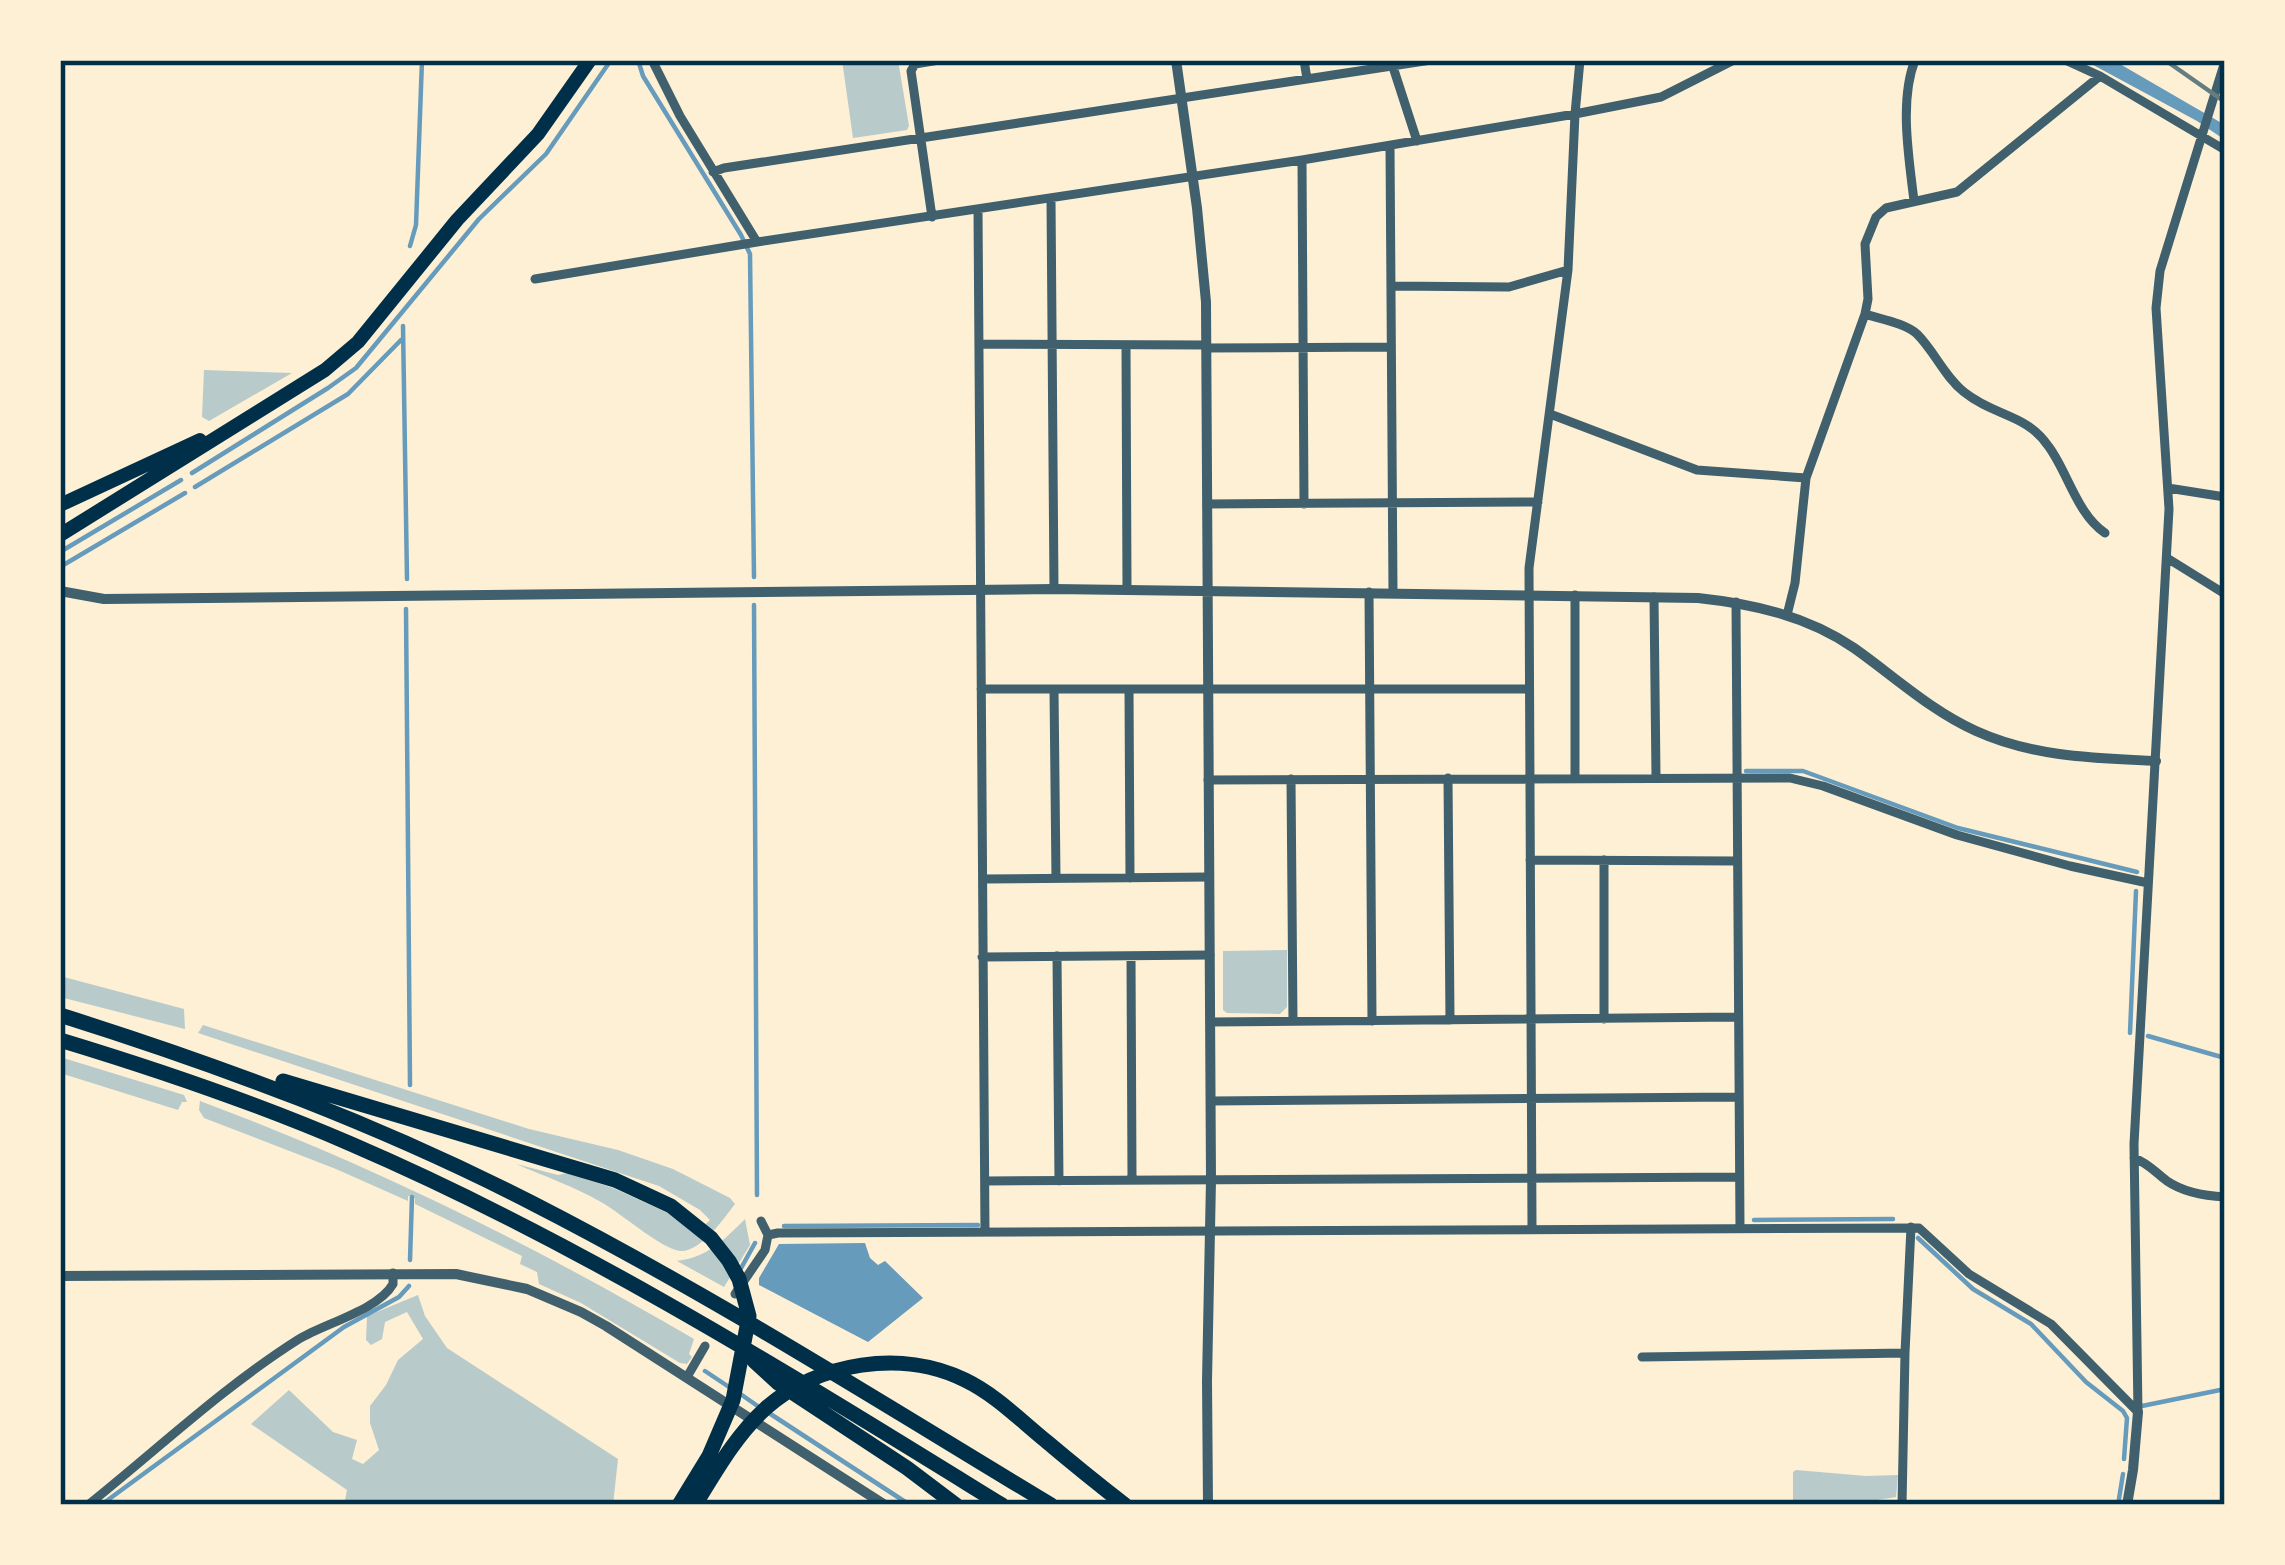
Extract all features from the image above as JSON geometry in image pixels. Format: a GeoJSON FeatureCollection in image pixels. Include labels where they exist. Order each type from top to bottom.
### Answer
{"type":"FeatureCollection","features":[{"type":"Feature","properties":{"kind":"highway"},"geometry":{"type":"LineString","coordinates":[[60,1015],[615,1180],[699,1225],[729,1261],[749,1316],[733,1400],[716,1458],[695,1505]]}},
{"type":"Feature","properties":{"kind":"highway"},"geometry":{"type":"LineString","coordinates":[[60,1040],[229,1095],[370,1152],[522,1225],[729,1339],[1002,1505]]}},
{"type":"Feature","properties":{"kind":"highway"},"geometry":{"type":"LineString","coordinates":[[148,1042],[312,1102],[532,1203],[726,1310],[1051,1505]]}},
{"type":"Feature","properties":{"kind":"highway"},"geometry":{"type":"LineString","coordinates":[[729,1339],[778,1383],[956,1505]]}},
{"type":"Feature","properties":{"kind":"highway"},"geometry":{"type":"LineString","coordinates":[[679,1505],[716,1458],[769,1406],[812,1380],[888,1362],[944,1371],[995,1398],[1125,1505]]}},
{"type":"Feature","properties":{"kind":"main road"},"geometry":{"type":"LineString","coordinates":[[60,535],[326,370],[358,342],[458,220],[538,134],[590,60]]}},
{"type":"Feature","properties":{"kind":"main road"},"geometry":{"type":"LineString","coordinates":[[60,506],[248,418]]}},
{"type":"Feature","properties":{"kind":"street"},"geometry":{"type":"LineString","coordinates":[[652,60],[757,242]]}},
{"type":"Feature","properties":{"kind":"street"},"geometry":{"type":"LineString","coordinates":[[932,218],[911,71],[915,64],[939,60]]}},
{"type":"Feature","properties":{"kind":"street"},"geometry":{"type":"LineString","coordinates":[[1175,60],[1203,263],[1206,347],[1211,1101],[1208,1505]]}},
{"type":"Feature","properties":{"kind":"street"},"geometry":{"type":"LineString","coordinates":[[1304,60],[1307,79]]}},
{"type":"Feature","properties":{"kind":"street"},"geometry":{"type":"LineString","coordinates":[[713,172],[1431,60]]}},
{"type":"Feature","properties":{"kind":"street"},"geometry":{"type":"LineString","coordinates":[[1532,1229],[1528,594],[1568,270],[1580,60]]}},
{"type":"Feature","properties":{"kind":"street"},"geometry":{"type":"LineString","coordinates":[[535,279],[1575,114],[1661,97],[1734,60]]}},
{"type":"Feature","properties":{"kind":"street"},"geometry":{"type":"LineString","coordinates":[[1914,201],[1907,141],[1909,81],[1915,60]]}},
{"type":"Feature","properties":{"kind":"street"},"geometry":{"type":"LineString","coordinates":[[2065,60],[2203,133],[2225,150]]}},
{"type":"Feature","properties":{"kind":"street"},"geometry":{"type":"LineString","coordinates":[[2127,1505],[2138,1412],[2134,1158],[2167,558],[2168,488],[2156,308],[2160,271],[2225,61]]}},
{"type":"Feature","properties":{"kind":"street"},"geometry":{"type":"LineString","coordinates":[[1393,67],[1417,141]]}},
{"type":"Feature","properties":{"kind":"street"},"geometry":{"type":"LineString","coordinates":[[1787,615],[1806,478],[1865,314],[1865,244],[1876,218],[1886,208],[1957,192],[2099,76]]}},
{"type":"Feature","properties":{"kind":"street"},"geometry":{"type":"LineString","coordinates":[[1390,146],[1393,592]]}},
{"type":"Feature","properties":{"kind":"street"},"geometry":{"type":"LineString","coordinates":[[1302,160],[1304,504]]}},
{"type":"Feature","properties":{"kind":"street"},"geometry":{"type":"LineString","coordinates":[[1052,199],[1054,589]]}},
{"type":"Feature","properties":{"kind":"street"},"geometry":{"type":"LineString","coordinates":[[978,210],[985,1232]]}},
{"type":"Feature","properties":{"kind":"street"},"geometry":{"type":"LineString","coordinates":[[1391,286],[1509,287],[1568,270]]}},
{"type":"Feature","properties":{"kind":"street"},"geometry":{"type":"LineString","coordinates":[[1865,314],[1916,334],[1965,393],[2034,429],[2050,447],[2085,511],[2105,533]]}},
{"type":"Feature","properties":{"kind":"street"},"geometry":{"type":"LineString","coordinates":[[979,344],[1391,347]]}},
{"type":"Feature","properties":{"kind":"street"},"geometry":{"type":"LineString","coordinates":[[1126,345],[1127,589]]}},
{"type":"Feature","properties":{"kind":"street"},"geometry":{"type":"LineString","coordinates":[[1550,414],[1697,470],[1806,478]]}},
{"type":"Feature","properties":{"kind":"street"},"geometry":{"type":"LineString","coordinates":[[2168,488],[2225,497]]}},
{"type":"Feature","properties":{"kind":"street"},"geometry":{"type":"LineString","coordinates":[[1207,504],[1538,502]]}},
{"type":"Feature","properties":{"kind":"street"},"geometry":{"type":"LineString","coordinates":[[2167,558],[2225,594]]}},
{"type":"Feature","properties":{"kind":"street"},"geometry":{"type":"LineString","coordinates":[[60,591],[104,599],[1208,589],[1736,602],[1787,615],[1850,645],[1948,717],[2012,745],[2052,754],[2156,761]]}},
{"type":"Feature","properties":{"kind":"street"},"geometry":{"type":"LineString","coordinates":[[1369,592],[1372,1021]]}},
{"type":"Feature","properties":{"kind":"street"},"geometry":{"type":"LineString","coordinates":[[1575,595],[1576,778]]}},
{"type":"Feature","properties":{"kind":"street"},"geometry":{"type":"LineString","coordinates":[[1654,597],[1656,777]]}},
{"type":"Feature","properties":{"kind":"street"},"geometry":{"type":"LineString","coordinates":[[1736,602],[1740,1228]]}},
{"type":"Feature","properties":{"kind":"street"},"geometry":{"type":"LineString","coordinates":[[981,689],[1529,689]]}},
{"type":"Feature","properties":{"kind":"street"},"geometry":{"type":"LineString","coordinates":[[1054,689],[1056,878]]}},
{"type":"Feature","properties":{"kind":"street"},"geometry":{"type":"LineString","coordinates":[[1129,689],[1130,878]]}},
{"type":"Feature","properties":{"kind":"street"},"geometry":{"type":"LineString","coordinates":[[1208,780],[1735,776],[1805,780],[1957,836],[2148,883]]}},
{"type":"Feature","properties":{"kind":"street"},"geometry":{"type":"LineString","coordinates":[[1448,778],[1450,1020]]}},
{"type":"Feature","properties":{"kind":"street"},"geometry":{"type":"LineString","coordinates":[[1292,779],[1293,1021]]}},
{"type":"Feature","properties":{"kind":"street"},"geometry":{"type":"LineString","coordinates":[[1530,860],[1736,861]]}},
{"type":"Feature","properties":{"kind":"street"},"geometry":{"type":"LineString","coordinates":[[1604,860],[1604,1018]]}},
{"type":"Feature","properties":{"kind":"street"},"geometry":{"type":"LineString","coordinates":[[984,879],[1209,877]]}},
{"type":"Feature","properties":{"kind":"street"},"geometry":{"type":"LineString","coordinates":[[982,958],[1210,955]]}},
{"type":"Feature","properties":{"kind":"street"},"geometry":{"type":"LineString","coordinates":[[1057,956],[1059,1180]]}},
{"type":"Feature","properties":{"kind":"street"},"geometry":{"type":"LineString","coordinates":[[1131,956],[1132,1180]]}},
{"type":"Feature","properties":{"kind":"street"},"geometry":{"type":"LineString","coordinates":[[1210,1022],[1737,1018]]}},
{"type":"Feature","properties":{"kind":"street"},"geometry":{"type":"LineString","coordinates":[[1211,1101],[1738,1097]]}},
{"type":"Feature","properties":{"kind":"street"},"geometry":{"type":"LineString","coordinates":[[2134,1158],[2170,1183],[2225,1197]]}},
{"type":"Feature","properties":{"kind":"street"},"geometry":{"type":"LineString","coordinates":[[985,1181],[1739,1177]]}},
{"type":"Feature","properties":{"kind":"street"},"geometry":{"type":"LineString","coordinates":[[735,1294],[765,1250],[769,1235],[760,1221]]}},
{"type":"Feature","properties":{"kind":"street"},"geometry":{"type":"LineString","coordinates":[[769,1235],[1911,1227],[1970,1274],[2051,1324],[2138,1412]]}},
{"type":"Feature","properties":{"kind":"street"},"geometry":{"type":"LineString","coordinates":[[1903,1505],[1911,1227]]}},
{"type":"Feature","properties":{"kind":"street"},"geometry":{"type":"LineString","coordinates":[[88,1505],[232,1386],[317,1328],[382,1298],[394,1284],[393,1273]]}},
{"type":"Feature","properties":{"kind":"street"},"geometry":{"type":"LineString","coordinates":[[60,1276],[456,1274],[527,1289],[581,1312],[885,1505]]}},
{"type":"Feature","properties":{"kind":"street"},"geometry":{"type":"LineString","coordinates":[[687,1377],[705,1346]]}},
{"type":"Feature","properties":{"kind":"street"},"geometry":{"type":"LineString","coordinates":[[1642,1357],[1905,1353]]}},
{"type":"Feature","properties":{"kind":"shaded area"},"geometry":{"type":"Polygon","coordinates":[[[842,60],[898,60],[907,130],[853,138],[842,60]]]}},
{"type":"Feature","properties":{"kind":"shaded area"},"geometry":{"type":"Polygon","coordinates":[[[204,370],[292,373],[209,421],[202,417],[204,370]]]}},
{"type":"Feature","properties":{"kind":"shaded area"},"geometry":{"type":"Polygon","coordinates":[[[1287,950],[1287,1007],[1280,1014],[1223,1010],[1223,951],[1287,950]]]}},
{"type":"Feature","properties":{"kind":"shaded area"},"geometry":{"type":"Polygon","coordinates":[[[60,976],[184,1009],[185,1029],[60,997],[60,976]]]}},
{"type":"Feature","properties":{"kind":"shaded area"},"geometry":{"type":"Polygon","coordinates":[[[203,1025],[529,1129],[618,1150],[673,1169],[735,1204],[696,1246],[680,1251],[591,1197],[516,1164],[613,1188],[668,1213],[696,1233],[710,1220],[659,1186],[198,1033],[203,1025]]]}},
{"type":"Feature","properties":{"kind":"shaded area"},"geometry":{"type":"Polygon","coordinates":[[[60,1057],[184,1095],[187,1102],[178,1110],[60,1073],[60,1057]]]}},
{"type":"Feature","properties":{"kind":"shaded area"},"geometry":{"type":"Polygon","coordinates":[[[200,1101],[327,1152],[513,1240],[694,1339],[692,1357],[687,1364],[680,1363],[581,1303],[539,1284],[537,1272],[520,1264],[522,1256],[415,1204],[415,1198],[408,1196],[408,1201],[204,1118],[200,1101]]]}},
{"type":"Feature","properties":{"kind":"shaded area"},"geometry":{"type":"Polygon","coordinates":[[[745,1219],[750,1245],[724,1287],[677,1261],[707,1251],[745,1219]]]}},
{"type":"Feature","properties":{"kind":"shaded area"},"geometry":{"type":"Polygon","coordinates":[[[418,1295],[425,1316],[447,1348],[618,1459],[613,1505],[344,1505],[347,1490],[251,1424],[289,1390],[333,1432],[357,1440],[352,1459],[363,1464],[379,1450],[370,1406],[398,1360],[423,1339],[407,1312],[385,1322],[382,1339],[371,1345],[366,1340],[367,1316],[418,1295]]]}},
{"type":"Feature","properties":{"kind":"shaded area"},"geometry":{"type":"Polygon","coordinates":[[[1796,1470],[1898,1475],[1896,1497],[1846,1505],[1793,1505],[1796,1470]]]}},
{"type":"Feature","properties":{"kind":"water"},"geometry":{"type":"Polygon","coordinates":[[[2084,60],[2113,60],[2225,125],[2225,140],[2197,121],[2084,60]]]}},
{"type":"Feature","properties":{"kind":"water"},"geometry":{"type":"Polygon","coordinates":[[[865,1243],[870,1258],[878,1265],[885,1261],[923,1298],[868,1342],[759,1285],[779,1244],[865,1243]]]}},
{"type":"Feature","properties":{"kind":"waterway"},"geometry":{"type":"LineString","coordinates":[[410,246],[416,225],[422,60]]}},
{"type":"Feature","properties":{"kind":"waterway"},"geometry":{"type":"LineString","coordinates":[[192,473],[356,368],[479,219],[546,154],[611,60]]}},
{"type":"Feature","properties":{"kind":"waterway"},"geometry":{"type":"LineString","coordinates":[[638,60],[643,76],[750,254],[754,577]]}},
{"type":"Feature","properties":{"kind":"waterway"},"geometry":{"type":"LineString","coordinates":[[403,326],[407,579]]}},
{"type":"Feature","properties":{"kind":"waterway"},"geometry":{"type":"LineString","coordinates":[[195,487],[348,394],[401,340]]}},
{"type":"Feature","properties":{"kind":"waterway"},"geometry":{"type":"LineString","coordinates":[[60,552],[181,480]]}},
{"type":"Feature","properties":{"kind":"waterway"},"geometry":{"type":"LineString","coordinates":[[60,567],[185,493]]}},
{"type":"Feature","properties":{"kind":"waterway"},"geometry":{"type":"LineString","coordinates":[[754,605],[757,1195]]}},
{"type":"Feature","properties":{"kind":"waterway"},"geometry":{"type":"LineString","coordinates":[[406,609],[410,1085]]}},
{"type":"Feature","properties":{"kind":"waterway"},"geometry":{"type":"LineString","coordinates":[[1746,771],[1803,771],[1958,828],[2137,872]]}},
{"type":"Feature","properties":{"kind":"waterway"},"geometry":{"type":"LineString","coordinates":[[2130,1033],[2136,891]]}},
{"type":"Feature","properties":{"kind":"waterway"},"geometry":{"type":"LineString","coordinates":[[2148,1036],[2225,1058]]}},
{"type":"Feature","properties":{"kind":"waterway"},"geometry":{"type":"LineString","coordinates":[[410,1260],[412,1197]]}},
{"type":"Feature","properties":{"kind":"waterway"},"geometry":{"type":"LineString","coordinates":[[1754,1220],[1893,1219]]}},
{"type":"Feature","properties":{"kind":"waterway"},"geometry":{"type":"LineString","coordinates":[[784,1226],[978,1225]]}},
{"type":"Feature","properties":{"kind":"waterway"},"geometry":{"type":"LineString","coordinates":[[1918,1238],[1973,1289],[2031,1324],[2086,1382],[2123,1411],[2127,1418],[2124,1459]]}},
{"type":"Feature","properties":{"kind":"waterway"},"geometry":{"type":"LineString","coordinates":[[740,1270],[755,1243]]}},
{"type":"Feature","properties":{"kind":"waterway"},"geometry":{"type":"LineString","coordinates":[[101,1505],[344,1327],[399,1297],[409,1286]]}},
{"type":"Feature","properties":{"kind":"waterway"},"geometry":{"type":"LineString","coordinates":[[705,1371],[729,1387]]}},
{"type":"Feature","properties":{"kind":"waterway"},"geometry":{"type":"LineString","coordinates":[[2137,1407],[2225,1389]]}},
{"type":"Feature","properties":{"kind":"waterway"},"geometry":{"type":"LineString","coordinates":[[739,1393],[759,1407]]}},
{"type":"Feature","properties":{"kind":"waterway"},"geometry":{"type":"LineString","coordinates":[[769,1413],[910,1505]]}},
{"type":"Feature","properties":{"kind":"waterway"},"geometry":{"type":"LineString","coordinates":[[2118,1505],[2123,1474]]}},
{"type":"Feature","properties":{"kind":"railway"},"geometry":{"type":"LineString","coordinates":[[2165,60],[2225,102]]}}]}
